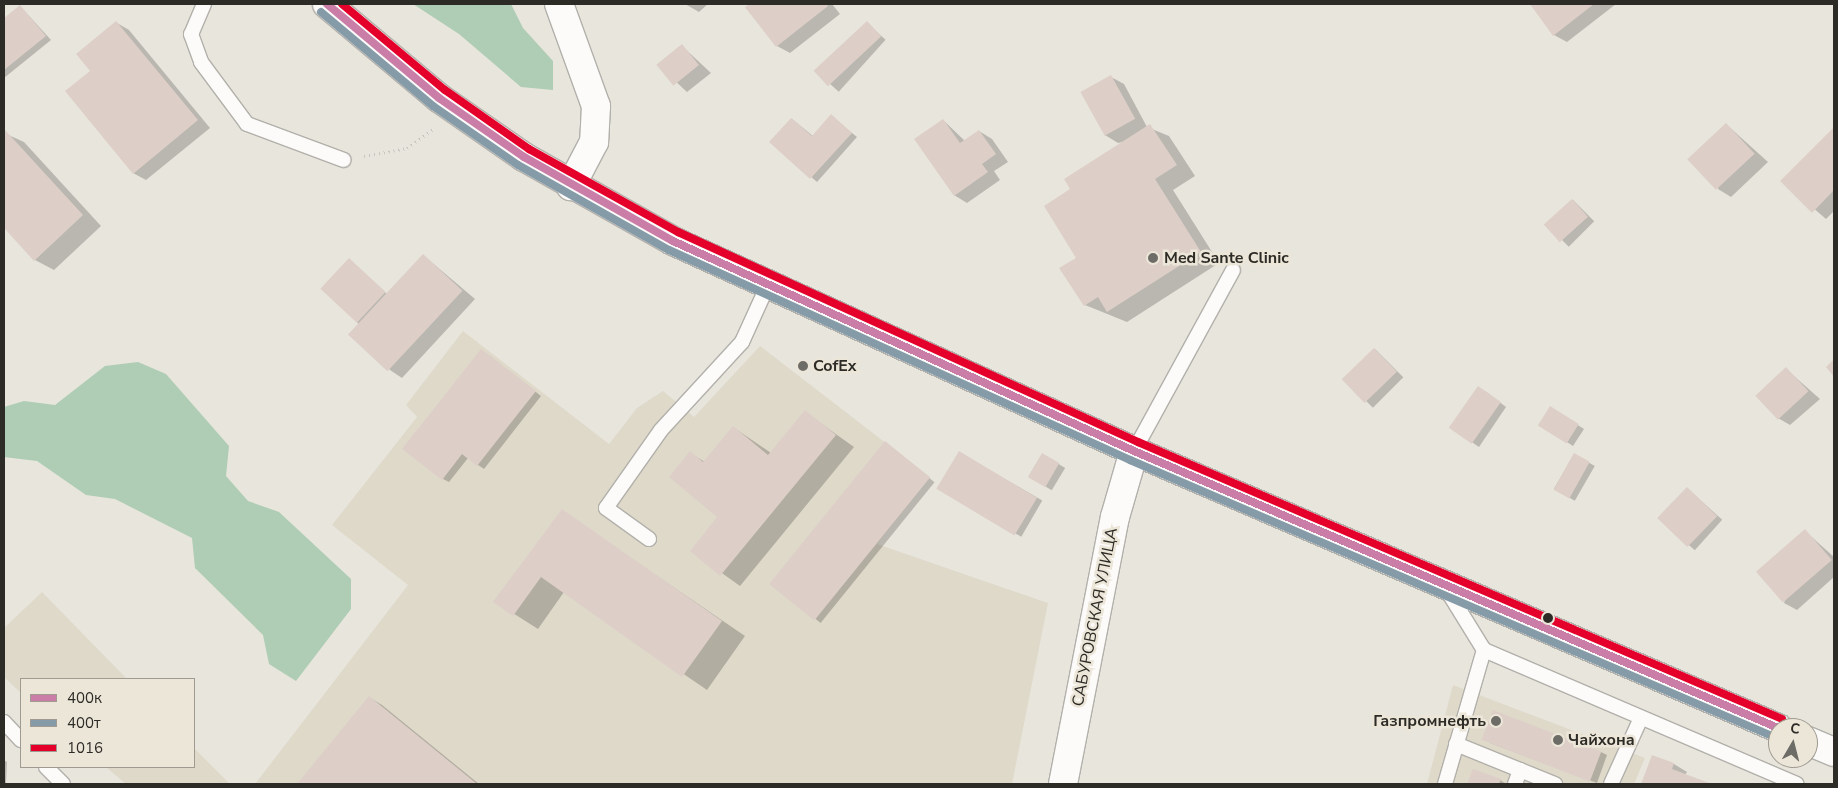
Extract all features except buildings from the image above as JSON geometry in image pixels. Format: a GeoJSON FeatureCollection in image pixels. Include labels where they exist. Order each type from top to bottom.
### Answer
{"type":"FeatureCollection","features":[{"type":"Feature","properties":{"kind":"main road"},"geometry":{"type":"LineString","coordinates":[[327,4],[439,98],[571,186],[767,287],[1134,451],[1768,724]]}},
{"type":"Feature","properties":{"kind":"main road"},"geometry":{"type":"LineString","coordinates":[[558,4],[596,106],[594,142],[571,186]]}},
{"type":"Feature","properties":{"kind":"main road","name":"САБУРОВСКАЯ УЛИЦА"},"geometry":{"type":"LineString","coordinates":[[1063,784],[1114,517],[1134,451]]}},
{"type":"Feature","properties":{"kind":"main road"},"geometry":{"type":"LineString","coordinates":[[1818,745],[1834,752]]}},
{"type":"Feature","properties":{"kind":"lane"},"geometry":{"type":"LineString","coordinates":[[204,4],[191,34],[194,44],[201,62],[247,124],[344,160]]}},
{"type":"Feature","properties":{"kind":"lane"},"geometry":{"type":"LineString","coordinates":[[1134,451],[1233,270]]}},
{"type":"Feature","properties":{"kind":"lane"},"geometry":{"type":"LineString","coordinates":[[649,539],[606,508],[661,430],[742,342],[767,287]]}},
{"type":"Feature","properties":{"kind":"lane"},"geometry":{"type":"LineString","coordinates":[[1444,585],[1484,650],[1796,784]]}},
{"type":"Feature","properties":{"kind":"lane"},"geometry":{"type":"LineString","coordinates":[[1445,784],[1484,650]]}},
{"type":"Feature","properties":{"kind":"lane"},"geometry":{"type":"LineString","coordinates":[[1611,784],[1641,718]]}},
{"type":"Feature","properties":{"kind":"lane"},"geometry":{"type":"LineString","coordinates":[[4,722],[20,739]]}},
{"type":"Feature","properties":{"kind":"lane"},"geometry":{"type":"LineString","coordinates":[[1456,744],[1555,784]]}},
{"type":"Feature","properties":{"kind":"lane"},"geometry":{"type":"LineString","coordinates":[[47,768],[63,784]]}},
{"type":"Feature","properties":{"kind":"lane"},"geometry":{"type":"LineString","coordinates":[[1515,784],[1520,770]]}},
{"type":"Feature","properties":{"kind":"path"},"geometry":{"type":"LineString","coordinates":[[344,160],[407,148],[437,125]]}},
{"type":"Feature","properties":{"kind":"shaded area"},"geometry":{"type":"Polygon","coordinates":[[[463,331],[609,444],[637,408],[663,391],[694,417],[760,346],[930,477],[877,544],[1048,603],[1012,784],[255,784],[408,585],[332,525],[417,417],[406,405],[463,331]]]}},
{"type":"Feature","properties":{"kind":"shaded area"},"geometry":{"type":"Polygon","coordinates":[[[42,592],[126,678],[20,678],[20,692],[4,677],[4,628],[42,592]]]}},
{"type":"Feature","properties":{"kind":"shaded area","name":"Газпромнефть"},"geometry":{"type":"Polygon","coordinates":[[[1453,685],[1645,758],[1634,784],[1427,784],[1453,685]]]}},
{"type":"Feature","properties":{"kind":"shaded area"},"geometry":{"type":"Polygon","coordinates":[[[195,749],[230,784],[126,784],[107,768],[195,768],[195,749]]]}},
{"type":"Feature","properties":{"kind":"green space"},"geometry":{"type":"Polygon","coordinates":[[[413,4],[511,4],[523,28],[553,61],[553,90],[521,87],[459,34],[413,4]]]}},
{"type":"Feature","properties":{"kind":"green space"},"geometry":{"type":"Polygon","coordinates":[[[138,362],[166,374],[229,446],[226,476],[248,501],[279,512],[351,579],[351,609],[296,681],[269,664],[263,635],[195,568],[192,538],[115,499],[86,495],[37,461],[4,457],[4,407],[24,401],[55,405],[105,366],[138,362]]]}},
{"type":"Feature","properties":{"kind":"transit line","name":"400к"},"geometry":{"type":"LineString","coordinates":[[327,4],[439,98],[524,157],[673,241],[1134,451],[1768,724]]}},
{"type":"Feature","properties":{"kind":"transit line","name":"1016"},"geometry":{"type":"LineString","coordinates":[[342,4],[445,90],[529,149],[678,232],[1138,442],[1780,718]]}},
{"type":"Feature","properties":{"kind":"transit line","name":"400т"},"geometry":{"type":"LineString","coordinates":[[321,12],[433,106],[518,165],[669,250],[1130,460],[1768,734]]}},
{"type":"Feature","properties":{"kind":"place","name":"Med Sante Clinic"},"geometry":{"type":"Point","coordinates":[1153,258]}},
{"type":"Feature","properties":{"kind":"place","name":"CofEx"},"geometry":{"type":"Point","coordinates":[803,366]}},
{"type":"Feature","properties":{"kind":"place","name":"Газпромнефть"},"geometry":{"type":"Point","coordinates":[1496,721]}},
{"type":"Feature","properties":{"kind":"place","name":"Чайхона"},"geometry":{"type":"Point","coordinates":[1558,740]}}]}
